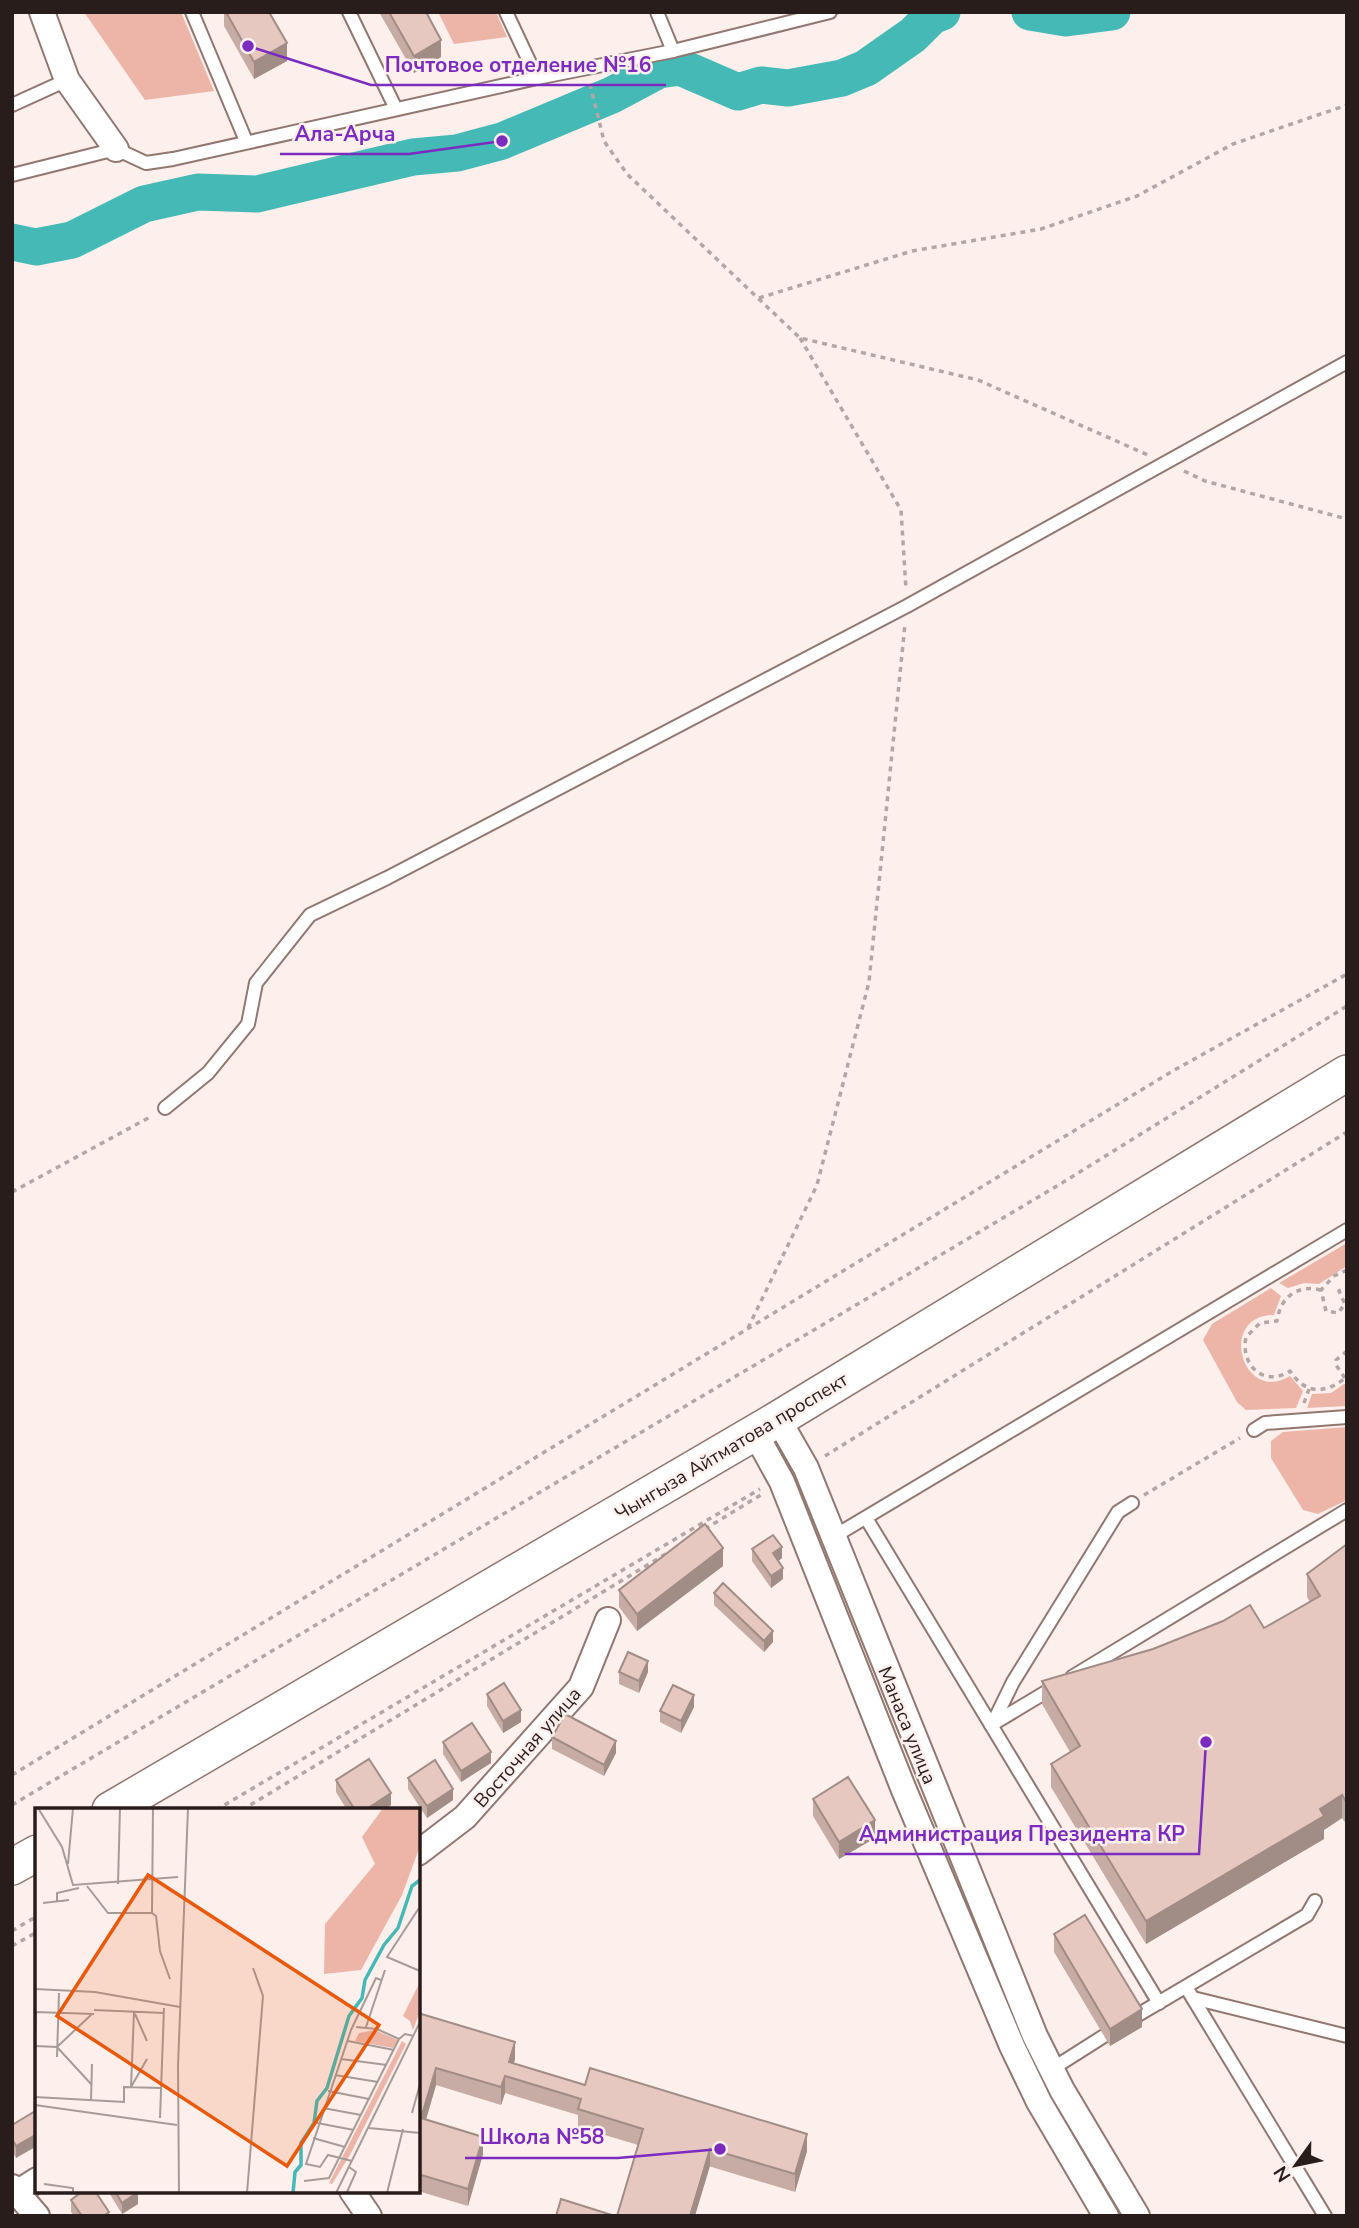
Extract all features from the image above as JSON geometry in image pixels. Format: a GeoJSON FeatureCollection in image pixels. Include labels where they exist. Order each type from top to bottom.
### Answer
{"type":"FeatureCollection","features":[{"type":"Feature","properties":{"kind":"main road","name":"Чынгыза Айтматова проспект"},"geometry":{"type":"LineString","coordinates":[[113,1808],[766,1426],[1347,1073]]}},
{"type":"Feature","properties":{"kind":"main road"},"geometry":{"type":"LineString","coordinates":[[12,1867],[35,1854]]}},
{"type":"Feature","properties":{"kind":"street"},"geometry":{"type":"LineString","coordinates":[[43,12],[67,80],[116,149]]}},
{"type":"Feature","properties":{"kind":"street","name":"Манаса улица"},"geometry":{"type":"LineString","coordinates":[[766,1426],[782,1482],[904,1790],[1028,2081],[1106,2216]]}},
{"type":"Feature","properties":{"kind":"street","name":"Манаса улица"},"geometry":{"type":"LineString","coordinates":[[766,1426],[806,1468],[928,1777],[1052,2069],[1138,2216]]}},
{"type":"Feature","properties":{"kind":"street","name":"Восточная улица"},"geometry":{"type":"LineString","coordinates":[[420,1852],[465,1818],[581,1687],[608,1620]]}},
{"type":"Feature","properties":{"kind":"street"},"geometry":{"type":"LineString","coordinates":[[1028,2081],[1052,2069]]}},
{"type":"Feature","properties":{"kind":"street"},"geometry":{"type":"LineString","coordinates":[[20,2189],[37,2216]]}},
{"type":"Feature","properties":{"kind":"street"},"geometry":{"type":"LineString","coordinates":[[353,2193],[369,2216]]}},
{"type":"Feature","properties":{"kind":"lane"},"geometry":{"type":"LineString","coordinates":[[192,12],[246,141]]}},
{"type":"Feature","properties":{"kind":"lane"},"geometry":{"type":"LineString","coordinates":[[349,12],[396,109]]}},
{"type":"Feature","properties":{"kind":"lane"},"geometry":{"type":"LineString","coordinates":[[506,12],[537,78]]}},
{"type":"Feature","properties":{"kind":"lane"},"geometry":{"type":"LineString","coordinates":[[657,12],[673,51]]}},
{"type":"Feature","properties":{"kind":"lane"},"geometry":{"type":"LineString","coordinates":[[12,175],[116,149],[146,163],[673,51],[811,14],[830,12]]}},
{"type":"Feature","properties":{"kind":"lane"},"geometry":{"type":"LineString","coordinates":[[12,106],[67,80]]}},
{"type":"Feature","properties":{"kind":"lane"},"geometry":{"type":"LineString","coordinates":[[165,1108],[208,1073],[248,1024],[256,983],[310,915],[399,872],[907,606],[1347,362]]}},
{"type":"Feature","properties":{"kind":"lane"},"geometry":{"type":"LineString","coordinates":[[833,1537],[1347,1230]]}},
{"type":"Feature","properties":{"kind":"lane"},"geometry":{"type":"LineString","coordinates":[[1254,1430],[1265,1423],[1347,1417]]}},
{"type":"Feature","properties":{"kind":"lane"},"geometry":{"type":"LineString","coordinates":[[991,1725],[1013,1682],[1118,1512],[1132,1503]]}},
{"type":"Feature","properties":{"kind":"lane"},"geometry":{"type":"LineString","coordinates":[[991,1725],[1347,1510]]}},
{"type":"Feature","properties":{"kind":"lane"},"geometry":{"type":"LineString","coordinates":[[866,1518],[1159,2003]]}},
{"type":"Feature","properties":{"kind":"lane"},"geometry":{"type":"LineString","coordinates":[[1136,2016],[1159,2003],[1189,1993],[1307,1915],[1315,1901]]}},
{"type":"Feature","properties":{"kind":"lane"},"geometry":{"type":"LineString","coordinates":[[1189,1993],[1347,2036]]}},
{"type":"Feature","properties":{"kind":"lane"},"geometry":{"type":"LineString","coordinates":[[1189,1993],[1325,2216]]}},
{"type":"Feature","properties":{"kind":"lane"},"geometry":{"type":"LineString","coordinates":[[1052,2069],[1104,2036]]}},
{"type":"Feature","properties":{"kind":"path"},"geometry":{"type":"LineString","coordinates":[[586,69],[604,141],[627,174],[800,338],[901,510],[907,606],[869,982],[817,1185],[748,1329]]}},
{"type":"Feature","properties":{"kind":"path"},"geometry":{"type":"LineString","coordinates":[[759,298],[912,251],[1041,229],[1136,197],[1233,144],[1347,104]]}},
{"type":"Feature","properties":{"kind":"path"},"geometry":{"type":"LineString","coordinates":[[800,338],[978,380],[1205,481],[1347,519]]}},
{"type":"Feature","properties":{"kind":"path"},"geometry":{"type":"LineString","coordinates":[[12,1775],[1171,1072],[1347,974]]}},
{"type":"Feature","properties":{"kind":"path"},"geometry":{"type":"LineString","coordinates":[[12,1805],[1062,1183],[1347,1006]]}},
{"type":"Feature","properties":{"kind":"path"},"geometry":{"type":"LineString","coordinates":[[12,1192],[124,1133],[165,1108]]}},
{"type":"Feature","properties":{"kind":"path"},"geometry":{"type":"LineString","coordinates":[[1347,1270],[1334,1276],[1321,1290],[1298,1290],[1282,1301],[1277,1321],[1260,1324],[1245,1337],[1245,1356],[1256,1372],[1273,1377],[1290,1371],[1299,1384],[1309,1389],[1325,1390],[1345,1380],[1336,1360],[1347,1350]]}},
{"type":"Feature","properties":{"kind":"path"},"geometry":{"type":"LineString","coordinates":[[1321,1290],[1323,1306],[1331,1313],[1338,1313],[1345,1304],[1339,1291],[1347,1288]]}},
{"type":"Feature","properties":{"kind":"path"},"geometry":{"type":"LineString","coordinates":[[1132,1503],[1254,1430]]}},
{"type":"Feature","properties":{"kind":"path"},"geometry":{"type":"LineString","coordinates":[[219,1808],[751,1492],[782,1482]]}},
{"type":"Feature","properties":{"kind":"path"},"geometry":{"type":"LineString","coordinates":[[12,1931],[35,1917]]}},
{"type":"Feature","properties":{"kind":"path"},"geometry":{"type":"LineString","coordinates":[[12,1946],[35,1933]]}},
{"type":"Feature","properties":{"kind":"shaded area"},"geometry":{"type":"Polygon","coordinates":[[[84,12],[181,12],[214,91],[145,100],[84,12]]]}},
{"type":"Feature","properties":{"kind":"shaded area"},"geometry":{"type":"Polygon","coordinates":[[[438,12],[496,12],[507,37],[454,44],[438,12]]]}},
{"type":"Feature","properties":{"kind":"shaded area"},"geometry":{"type":"Polygon","coordinates":[[[1347,1243],[1347,1266],[1319,1284],[1304,1283],[1288,1288],[1279,1283],[1347,1243]]]}},
{"type":"Feature","properties":{"kind":"shaded area"},"geometry":{"type":"Polygon","coordinates":[[[1271,1288],[1281,1296],[1274,1315],[1256,1319],[1246,1329],[1241,1342],[1243,1356],[1249,1369],[1259,1379],[1273,1382],[1290,1376],[1303,1391],[1296,1408],[1246,1410],[1237,1402],[1203,1340],[1212,1324],[1271,1288]]]}},
{"type":"Feature","properties":{"kind":"shaded area"},"geometry":{"type":"Polygon","coordinates":[[[1344,1384],[1347,1385],[1347,1406],[1307,1408],[1312,1394],[1331,1393],[1344,1384]]]}},
{"type":"Feature","properties":{"kind":"shaded area"},"geometry":{"type":"Polygon","coordinates":[[[1347,1427],[1347,1500],[1318,1514],[1303,1510],[1271,1458],[1271,1441],[1283,1432],[1347,1427]]]}},
{"type":"Feature","properties":{"kind":"building"},"geometry":{"type":"Polygon","coordinates":[[[226,12],[269,12],[287,43],[254,62],[226,12]]]}},
{"type":"Feature","properties":{"kind":"building"},"geometry":{"type":"Polygon","coordinates":[[[389,12],[426,12],[441,40],[414,56],[389,12]]]}},
{"type":"Feature","properties":{"kind":"building"},"geometry":{"type":"Polygon","coordinates":[[[705,1524],[723,1548],[637,1614],[619,1590],[705,1524]]]}},
{"type":"Feature","properties":{"kind":"building"},"geometry":{"type":"Polygon","coordinates":[[[773,1535],[782,1547],[773,1553],[783,1568],[771,1576],[752,1549],[773,1535]]]}},
{"type":"Feature","properties":{"kind":"building"},"geometry":{"type":"Polygon","coordinates":[[[1347,1544],[1347,1803],[1342,1795],[1320,1809],[1324,1816],[1146,1921],[1051,1764],[1080,1746],[1042,1681],[1153,1649],[1223,1621],[1250,1605],[1264,1628],[1320,1596],[1307,1574],[1347,1544]]]}},
{"type":"Feature","properties":{"kind":"building"},"geometry":{"type":"Polygon","coordinates":[[[723,1583],[773,1631],[764,1641],[714,1593],[723,1583]]]}},
{"type":"Feature","properties":{"kind":"building"},"geometry":{"type":"Polygon","coordinates":[[[628,1652],[648,1661],[639,1681],[619,1672],[628,1652]]]}},
{"type":"Feature","properties":{"kind":"building"},"geometry":{"type":"Polygon","coordinates":[[[504,1683],[521,1710],[503,1721],[487,1694],[504,1683]]]}},
{"type":"Feature","properties":{"kind":"building"},"geometry":{"type":"Polygon","coordinates":[[[673,1685],[694,1695],[681,1721],[660,1711],[673,1685]]]}},
{"type":"Feature","properties":{"kind":"building"},"geometry":{"type":"Polygon","coordinates":[[[565,1714],[616,1741],[604,1765],[552,1737],[565,1714]]]}},
{"type":"Feature","properties":{"kind":"building"},"geometry":{"type":"Polygon","coordinates":[[[472,1723],[491,1752],[461,1771],[443,1742],[472,1723]]]}},
{"type":"Feature","properties":{"kind":"building"},"geometry":{"type":"Polygon","coordinates":[[[369,1759],[391,1793],[368,1808],[354,1808],[336,1780],[369,1759]]]}},
{"type":"Feature","properties":{"kind":"building"},"geometry":{"type":"Polygon","coordinates":[[[435,1760],[453,1789],[427,1806],[408,1778],[435,1760]]]}},
{"type":"Feature","properties":{"kind":"building"},"geometry":{"type":"Polygon","coordinates":[[[848,1777],[875,1820],[839,1842],[813,1799],[848,1777]]]}},
{"type":"Feature","properties":{"kind":"building"},"geometry":{"type":"Polygon","coordinates":[[[1085,1915],[1142,2009],[1110,2029],[1054,1934],[1085,1915]]]}},
{"type":"Feature","properties":{"kind":"building"},"geometry":{"type":"Polygon","coordinates":[[[420,2014],[515,2042],[509,2062],[585,2085],[590,2068],[807,2134],[795,2174],[710,2149],[690,2216],[617,2216],[643,2129],[578,2109],[581,2099],[505,2076],[501,2087],[436,2068],[421,2118],[483,2137],[468,2189],[420,2175],[420,2014]]]}},
{"type":"Feature","properties":{"kind":"building"},"geometry":{"type":"Polygon","coordinates":[[[35,2111],[35,2135],[16,2146],[12,2139],[12,2125],[35,2111]]]}},
{"type":"Feature","properties":{"kind":"building"},"geometry":{"type":"Polygon","coordinates":[[[80,2193],[96,2193],[109,2212],[104,2216],[82,2216],[71,2200],[80,2193]]]}},
{"type":"Feature","properties":{"kind":"building"},"geometry":{"type":"Polygon","coordinates":[[[116,2193],[137,2193],[122,2203],[116,2193]]]}},
{"type":"Feature","properties":{"kind":"building"},"geometry":{"type":"Polygon","coordinates":[[[561,2199],[615,2216],[556,2216],[561,2199]]]}},
{"type":"Feature","properties":{"kind":"waterway"},"geometry":{"type":"LineString","coordinates":[[12,242],[36,247],[72,240],[144,204],[198,192],[257,194],[413,157],[457,153],[502,141],[612,95],[659,70],[680,67],[738,92],[761,85],[788,88],[842,78],[866,68],[913,35],[932,16],[942,12]]}},
{"type":"Feature","properties":{"kind":"waterway"},"geometry":{"type":"LineString","coordinates":[[1030,12],[1066,18],[1112,12]]}},
{"type":"Feature","properties":{"kind":"place","name":"Почтовое отделение №16"},"geometry":{"type":"Point","coordinates":[248,46]}},
{"type":"Feature","properties":{"kind":"place","name":"Ала-Арча"},"geometry":{"type":"Point","coordinates":[502,141]}},
{"type":"Feature","properties":{"kind":"place","name":"Администрация Президента КР"},"geometry":{"type":"Point","coordinates":[1206,1742]}},
{"type":"Feature","properties":{"kind":"place","name":"Школа №58"},"geometry":{"type":"Point","coordinates":[720,2149]}}]}
